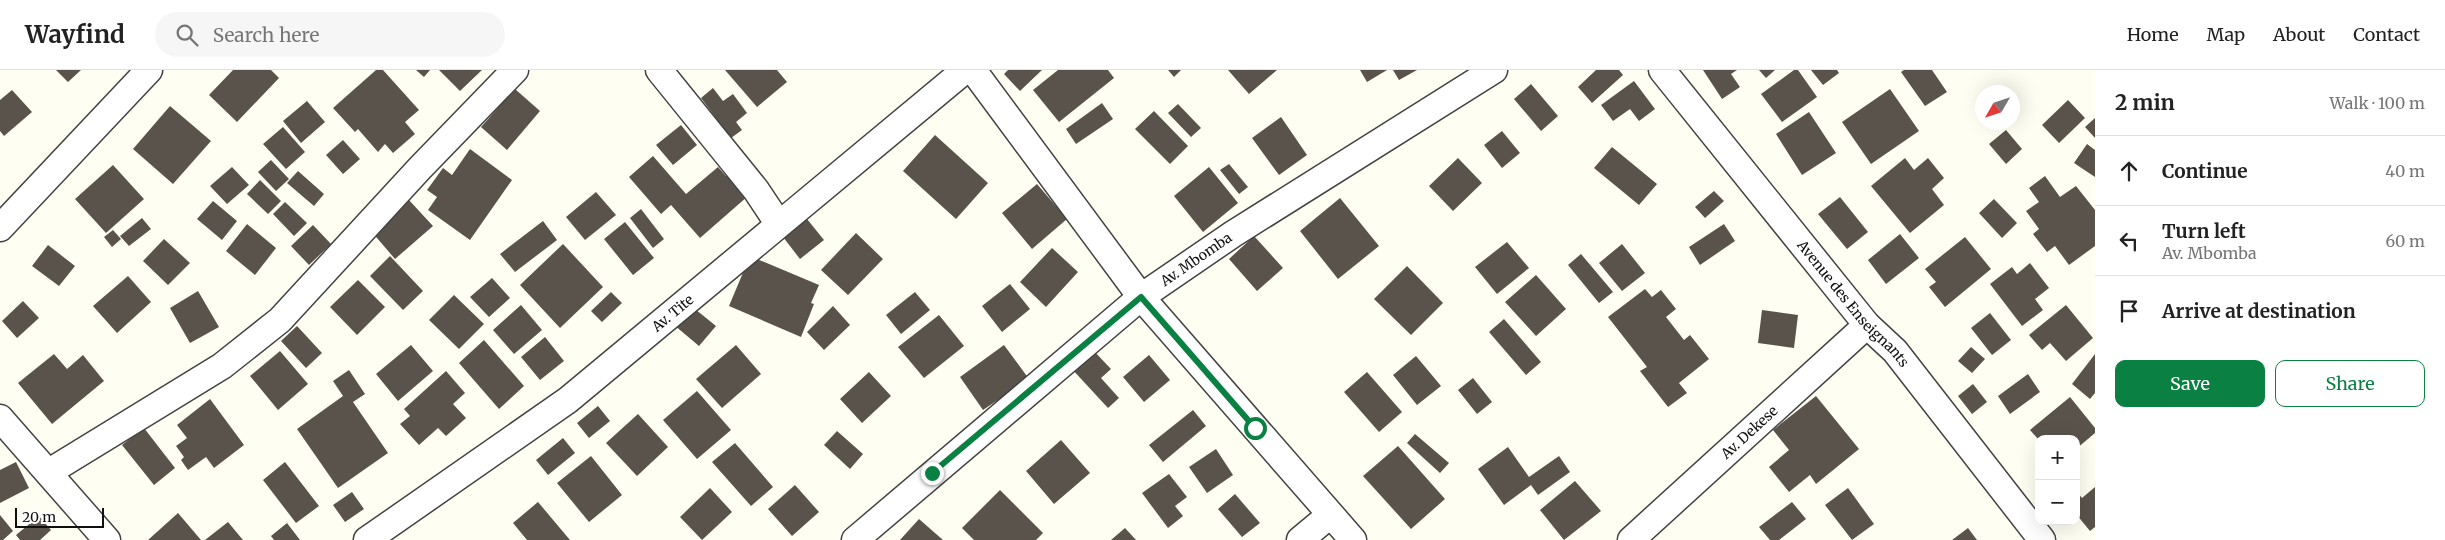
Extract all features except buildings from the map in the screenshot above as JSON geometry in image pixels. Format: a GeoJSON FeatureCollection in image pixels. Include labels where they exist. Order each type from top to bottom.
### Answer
{"type":"FeatureCollection","features":[{"type":"Feature","properties":{"kind":"street"},"geometry":{"type":"LineString","coordinates":[[0,228],[149,70]]}},
{"type":"Feature","properties":{"kind":"street"},"geometry":{"type":"LineString","coordinates":[[49,472],[222,366],[280,320],[420,168],[515,70]]}},
{"type":"Feature","properties":{"kind":"street"},"geometry":{"type":"LineString","coordinates":[[659,70],[756,190],[778,223]]}},
{"type":"Feature","properties":{"kind":"street","name":"Av. Tite"},"geometry":{"type":"LineString","coordinates":[[367,540],[568,400],[778,223],[850,167],[965,70]]}},
{"type":"Feature","properties":{"kind":"street"},"geometry":{"type":"LineString","coordinates":[[973,70],[1141,297],[1353,540]]}},
{"type":"Feature","properties":{"kind":"street","name":"Av. Mbomba"},"geometry":{"type":"LineString","coordinates":[[855,540],[1141,297],[1234,234],[1494,70]]}},
{"type":"Feature","properties":{"kind":"street","name":"Avenue des Enseignants"},"geometry":{"type":"LineString","coordinates":[[1662,70],[1867,325],[1895,351],[2042,540]]}},
{"type":"Feature","properties":{"kind":"street","name":"Av. Dekese"},"geometry":{"type":"LineString","coordinates":[[1631,540],[1657,532],[1867,325]]}},
{"type":"Feature","properties":{"kind":"street"},"geometry":{"type":"LineString","coordinates":[[1,422],[49,472],[107,540]]}},
{"type":"Feature","properties":{"kind":"street"},"geometry":{"type":"LineString","coordinates":[[1300,540],[1330,515]]}},
{"type":"Feature","properties":{"kind":"route"},"geometry":{"type":"LineString","coordinates":[[932,473],[1141,297],[1255,428]]}}]}
